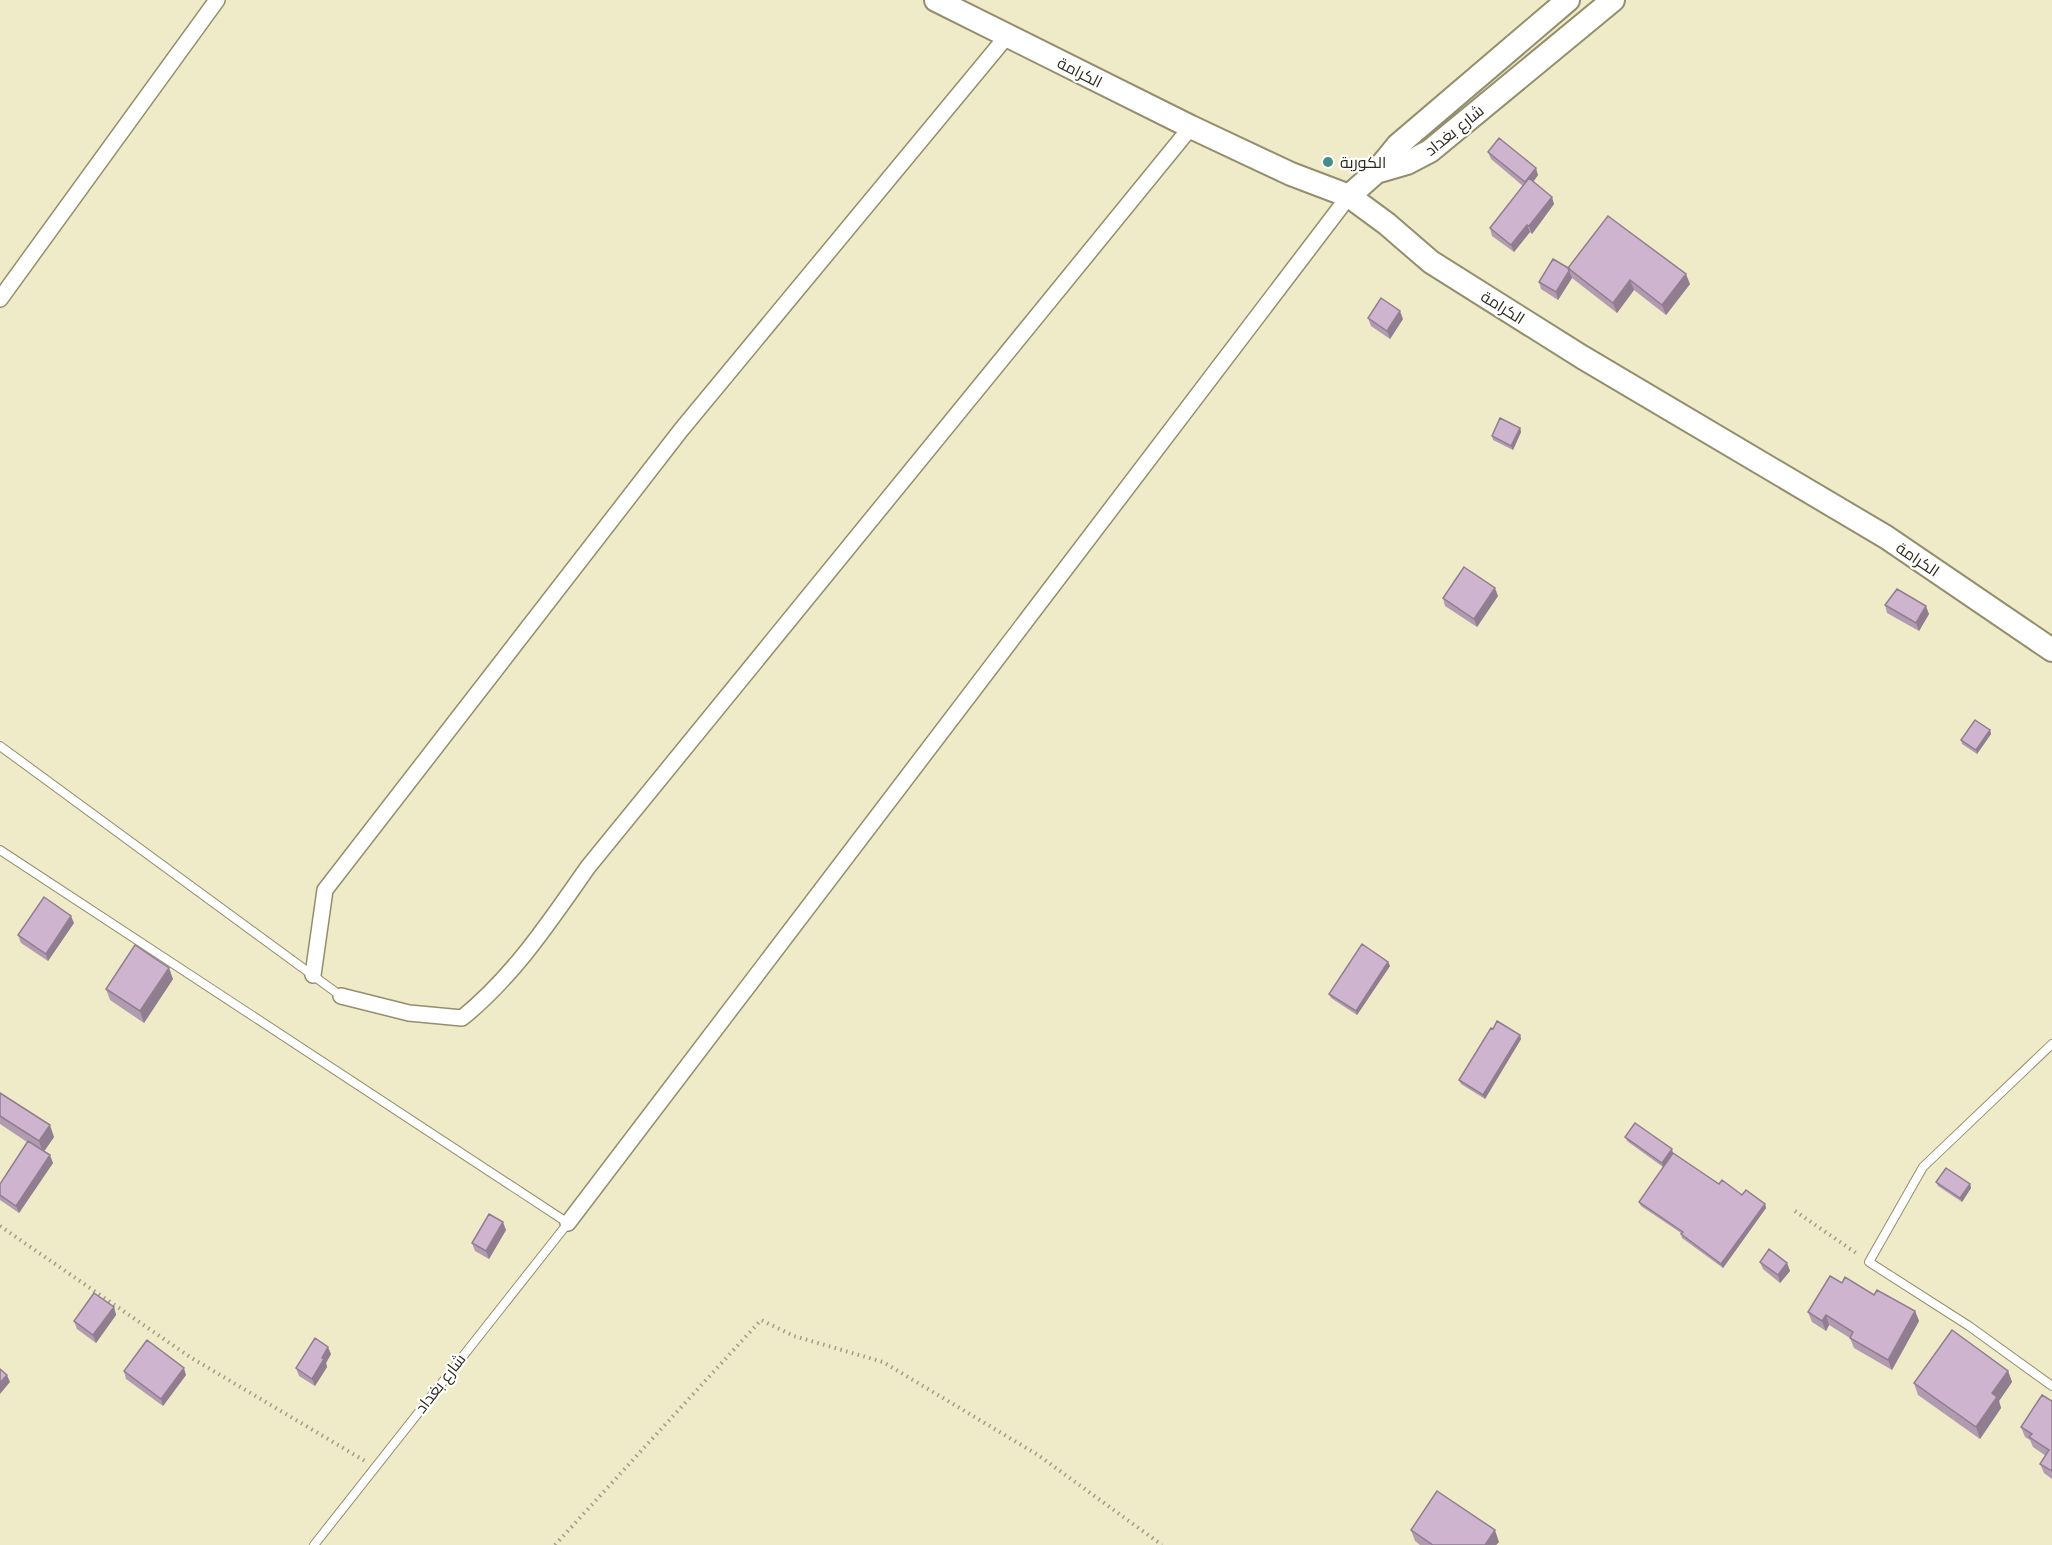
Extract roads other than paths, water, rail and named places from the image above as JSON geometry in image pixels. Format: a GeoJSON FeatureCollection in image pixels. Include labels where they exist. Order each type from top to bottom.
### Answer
{"type":"FeatureCollection","features":[{"type":"Feature","properties":{"kind":"main road","name":"الكرامة"},"geometry":{"type":"LineString","coordinates":[[936,0],[1191,127],[1291,174],[1349,196],[1387,224],[1431,262],[1582,357],[1886,537],[2052,650]]}},
{"type":"Feature","properties":{"kind":"main road","name":"شارع بغداد"},"geometry":{"type":"LineString","coordinates":[[1376,172],[1406,138],[1568,0]]}},
{"type":"Feature","properties":{"kind":"main road","name":"شارع بغداد"},"geometry":{"type":"LineString","coordinates":[[1376,172],[1407,164],[1430,151],[1613,0]]}},
{"type":"Feature","properties":{"kind":"main road"},"geometry":{"type":"LineString","coordinates":[[1349,196],[1376,172]]}},
{"type":"Feature","properties":{"kind":"street"},"geometry":{"type":"LineString","coordinates":[[0,299],[217,0]]}},
{"type":"Feature","properties":{"kind":"street"},"geometry":{"type":"LineString","coordinates":[[313,975],[325,890],[681,430],[1007,36]]}},
{"type":"Feature","properties":{"kind":"street"},"geometry":{"type":"LineString","coordinates":[[341,996],[409,1013],[462,1018],[489,996],[529,950],[603,848],[1191,127]]}},
{"type":"Feature","properties":{"kind":"street"},"geometry":{"type":"LineString","coordinates":[[568,1223],[1349,196]]}},
{"type":"Feature","properties":{"kind":"lane"},"geometry":{"type":"LineString","coordinates":[[0,746],[341,996]]}},
{"type":"Feature","properties":{"kind":"lane"},"geometry":{"type":"LineString","coordinates":[[0,850],[568,1223]]}},
{"type":"Feature","properties":{"kind":"lane"},"geometry":{"type":"LineString","coordinates":[[2052,1044],[1923,1167],[1869,1262],[1969,1326],[2052,1386]]}},
{"type":"Feature","properties":{"kind":"lane","name":"شارع بغداد"},"geometry":{"type":"LineString","coordinates":[[314,1545],[374,1466],[568,1223]]}},
{"type":"Feature","properties":{"kind":"place","name":"الكوربة"},"geometry":{"type":"Point","coordinates":[1328,162]}}]}
